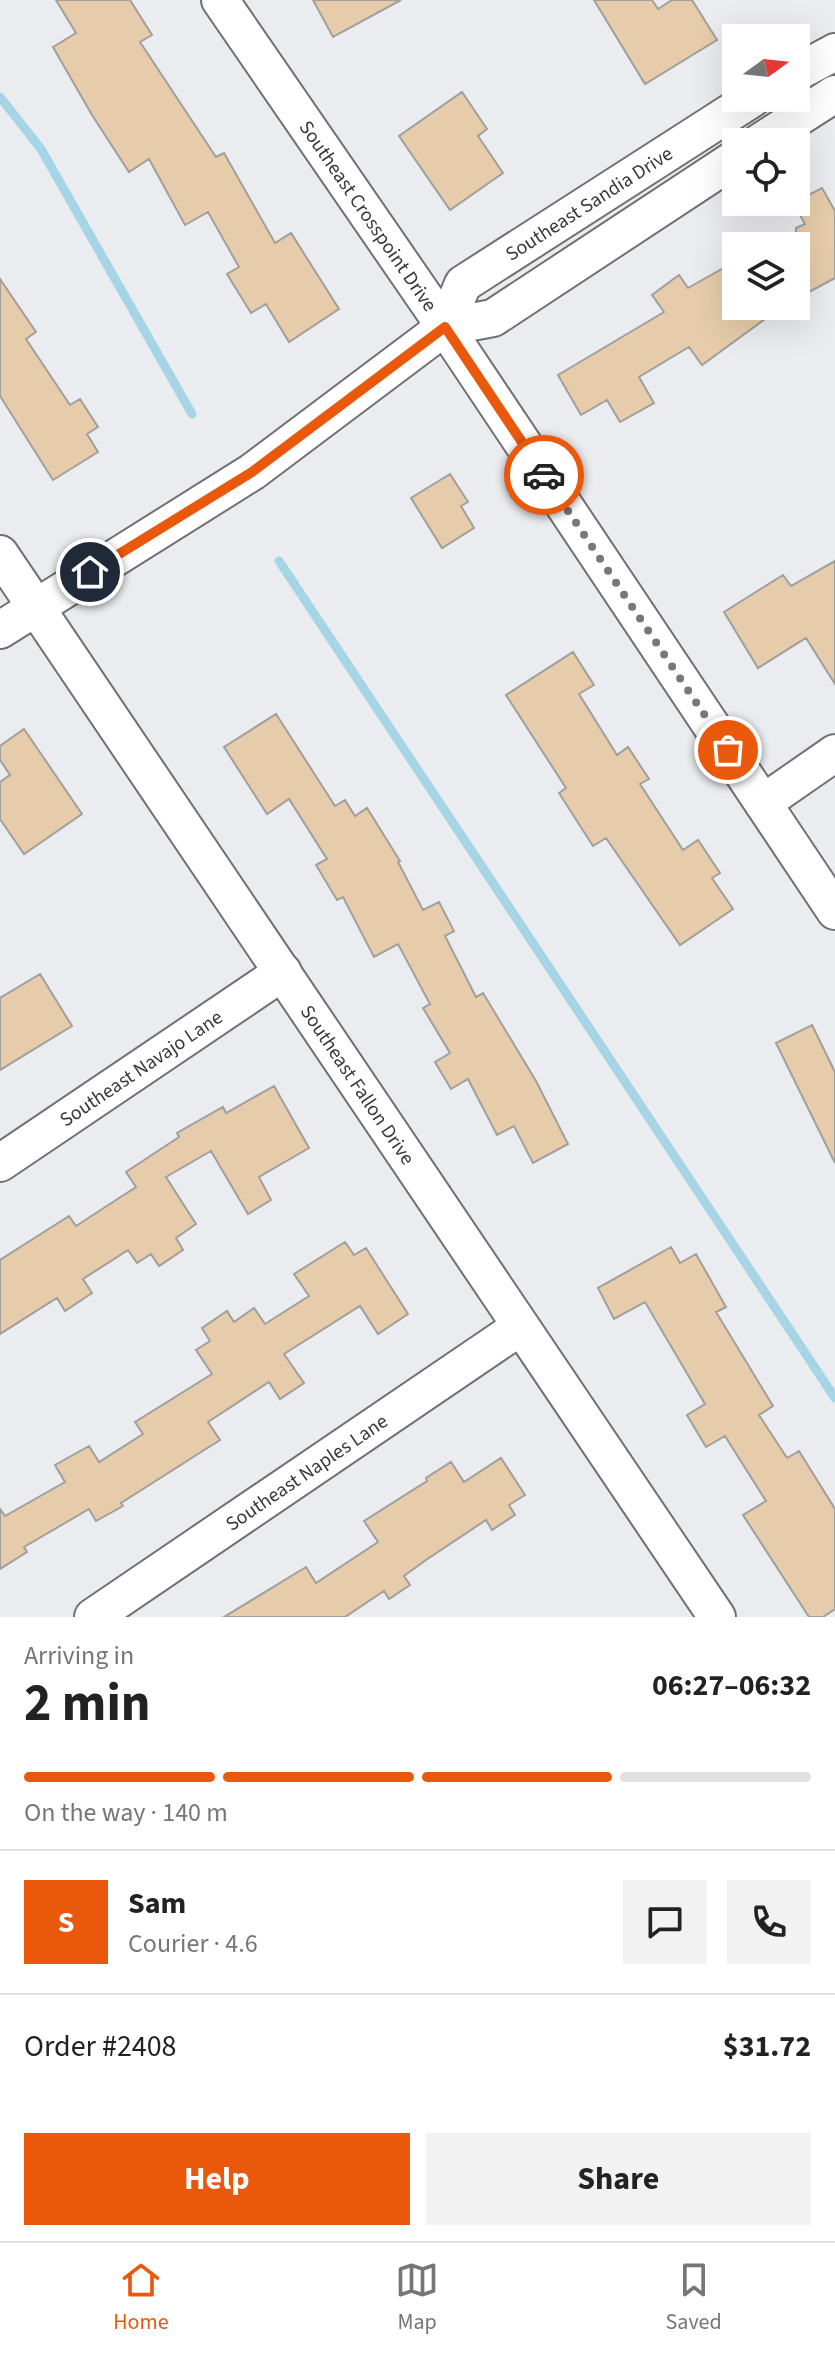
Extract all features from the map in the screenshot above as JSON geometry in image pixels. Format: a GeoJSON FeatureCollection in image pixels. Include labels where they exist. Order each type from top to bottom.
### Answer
{"type":"FeatureCollection","features":[{"type":"Feature","properties":{"kind":"street","name":"Southeast Crosspoint Drive"},"geometry":{"type":"LineString","coordinates":[[220,0],[445,327],[835,911]]}},
{"type":"Feature","properties":{"kind":"street"},"geometry":{"type":"LineString","coordinates":[[810,65],[835,52]]}},
{"type":"Feature","properties":{"kind":"street"},"geometry":{"type":"LineString","coordinates":[[782,128],[835,94]]}},
{"type":"Feature","properties":{"kind":"street","name":"Southeast Sandia Drive"},"geometry":{"type":"LineString","coordinates":[[445,327],[463,284],[731,112]]}},
{"type":"Feature","properties":{"kind":"street","name":"Southeast Sandia Drive"},"geometry":{"type":"LineString","coordinates":[[0,630],[252,472],[445,327],[493,318],[722,167]]}},
{"type":"Feature","properties":{"kind":"street","name":"Southeast Fallon Drive"},"geometry":{"type":"LineString","coordinates":[[0,554],[717,1617]]}},
{"type":"Feature","properties":{"kind":"street"},"geometry":{"type":"LineString","coordinates":[[763,803],[835,753]]}},
{"type":"Feature","properties":{"kind":"street","name":"Southeast Navajo Lane"},"geometry":{"type":"LineString","coordinates":[[0,1163],[283,972]]}},
{"type":"Feature","properties":{"kind":"street","name":"Southeast Naples Lane"},"geometry":{"type":"LineString","coordinates":[[93,1617],[520,1327]]}},
{"type":"Feature","properties":{"kind":"building"},"geometry":{"type":"Polygon","coordinates":[[[56,0],[130,0],[152,35],[140,42],[216,157],[224,153],[275,243],[291,233],[339,309],[289,342],[266,304],[251,313],[227,274],[239,267],[208,212],[185,225],[149,159],[129,172],[92,115],[53,47],[76,33],[56,0]]]}},
{"type":"Feature","properties":{"kind":"building"},"geometry":{"type":"Polygon","coordinates":[[[313,0],[401,0],[333,37],[313,0]]]}},
{"type":"Feature","properties":{"kind":"building"},"geometry":{"type":"Polygon","coordinates":[[[594,0],[652,0],[658,9],[672,0],[692,0],[717,40],[645,84],[594,0]]]}},
{"type":"Feature","properties":{"kind":"building"},"geometry":{"type":"Polygon","coordinates":[[[462,92],[487,129],[478,136],[503,173],[450,210],[399,136],[462,92]]]}},
{"type":"Feature","properties":{"kind":"building"},"geometry":{"type":"Polygon","coordinates":[[[822,188],[835,211],[835,278],[810,291],[810,232],[796,232],[796,228],[805,224],[800,216],[810,216],[810,194],[822,188]]]}},
{"type":"Feature","properties":{"kind":"building"},"geometry":{"type":"Polygon","coordinates":[[[722,269],[722,320],[764,320],[702,365],[689,347],[639,377],[654,403],[620,422],[607,400],[581,415],[558,375],[664,312],[652,295],[679,275],[688,288],[722,269]]]}},
{"type":"Feature","properties":{"kind":"building"},"geometry":{"type":"Polygon","coordinates":[[[0,279],[36,332],[26,339],[70,405],[80,399],[98,427],[87,434],[98,452],[53,480],[0,396],[0,279]]]}},
{"type":"Feature","properties":{"kind":"building"},"geometry":{"type":"Polygon","coordinates":[[[450,474],[468,502],[461,506],[474,528],[442,548],[411,498],[450,474]]]}},
{"type":"Feature","properties":{"kind":"building"},"geometry":{"type":"Polygon","coordinates":[[[835,561],[835,684],[806,638],[758,668],[724,612],[783,575],[791,586],[835,561]]]}},
{"type":"Feature","properties":{"kind":"building"},"geometry":{"type":"Polygon","coordinates":[[[573,652],[594,685],[579,694],[617,755],[628,747],[649,779],[640,784],[683,850],[698,840],[720,873],[712,878],[733,909],[680,945],[606,838],[593,846],[559,793],[566,788],[506,695],[573,652]]]}},
{"type":"Feature","properties":{"kind":"building"},"geometry":{"type":"Polygon","coordinates":[[[276,714],[335,806],[345,800],[355,816],[367,808],[400,861],[423,910],[439,902],[454,931],[445,936],[476,997],[483,993],[536,1081],[568,1144],[533,1163],[514,1126],[497,1135],[468,1079],[451,1089],[435,1062],[450,1053],[423,1008],[430,1004],[398,944],[374,957],[343,897],[337,900],[316,865],[327,859],[289,799],[267,814],[224,747],[276,714]]]}},
{"type":"Feature","properties":{"kind":"building"},"geometry":{"type":"Polygon","coordinates":[[[24,729],[82,814],[24,854],[0,819],[0,782],[10,775],[0,760],[0,746],[24,729]]]}},
{"type":"Feature","properties":{"kind":"building"},"geometry":{"type":"Polygon","coordinates":[[[40,974],[72,1026],[0,1070],[0,998],[40,974]]]}},
{"type":"Feature","properties":{"kind":"building"},"geometry":{"type":"Polygon","coordinates":[[[812,1025],[835,1072],[835,1163],[776,1043],[812,1025]]]}},
{"type":"Feature","properties":{"kind":"building"},"geometry":{"type":"Polygon","coordinates":[[[274,1086],[309,1148],[259,1177],[271,1200],[248,1214],[211,1151],[166,1177],[196,1224],[176,1238],[183,1250],[159,1266],[151,1254],[137,1263],[128,1250],[83,1279],[92,1293],[65,1311],[57,1298],[0,1334],[0,1260],[69,1216],[76,1226],[136,1187],[126,1172],[179,1137],[177,1133],[223,1107],[226,1113],[274,1086]]]}},
{"type":"Feature","properties":{"kind":"building"},"geometry":{"type":"Polygon","coordinates":[[[345,1242],[354,1255],[366,1248],[408,1314],[378,1334],[360,1306],[284,1354],[304,1383],[280,1399],[269,1382],[208,1422],[220,1440],[121,1503],[123,1506],[96,1521],[89,1509],[24,1547],[27,1552],[0,1569],[0,1509],[5,1516],[65,1482],[55,1465],[89,1446],[99,1462],[143,1434],[135,1422],[212,1374],[196,1350],[210,1341],[202,1328],[227,1311],[234,1322],[254,1308],[265,1324],[309,1296],[294,1274],[345,1242]]]}},
{"type":"Feature","properties":{"kind":"building"},"geometry":{"type":"Polygon","coordinates":[[[671,1247],[680,1263],[696,1254],[726,1307],[716,1312],[773,1406],[759,1415],[787,1458],[799,1451],[835,1509],[835,1609],[823,1617],[809,1617],[743,1515],[766,1501],[725,1436],[706,1447],[687,1415],[705,1404],[645,1302],[614,1319],[598,1288],[671,1247]]]}},
{"type":"Feature","properties":{"kind":"building"},"geometry":{"type":"Polygon","coordinates":[[[501,1458],[525,1495],[509,1505],[515,1515],[492,1530],[486,1520],[426,1560],[404,1576],[410,1585],[389,1599],[384,1591],[345,1617],[224,1617],[306,1567],[316,1583],[378,1542],[364,1521],[451,1462],[464,1482],[501,1458]]]}},
{"type":"Feature","properties":{"kind":"waterway"},"geometry":{"type":"LineString","coordinates":[[0,97],[41,149],[192,414]]}},
{"type":"Feature","properties":{"kind":"waterway"},"geometry":{"type":"LineString","coordinates":[[279,561],[835,1398]]}},
{"type":"Feature","properties":{"kind":"way so far"},"geometry":{"type":"LineString","coordinates":[[544,475],[728,750]]}},
{"type":"Feature","properties":{"kind":"route"},"geometry":{"type":"LineString","coordinates":[[90,572],[252,472],[445,327],[544,475]]}}]}
